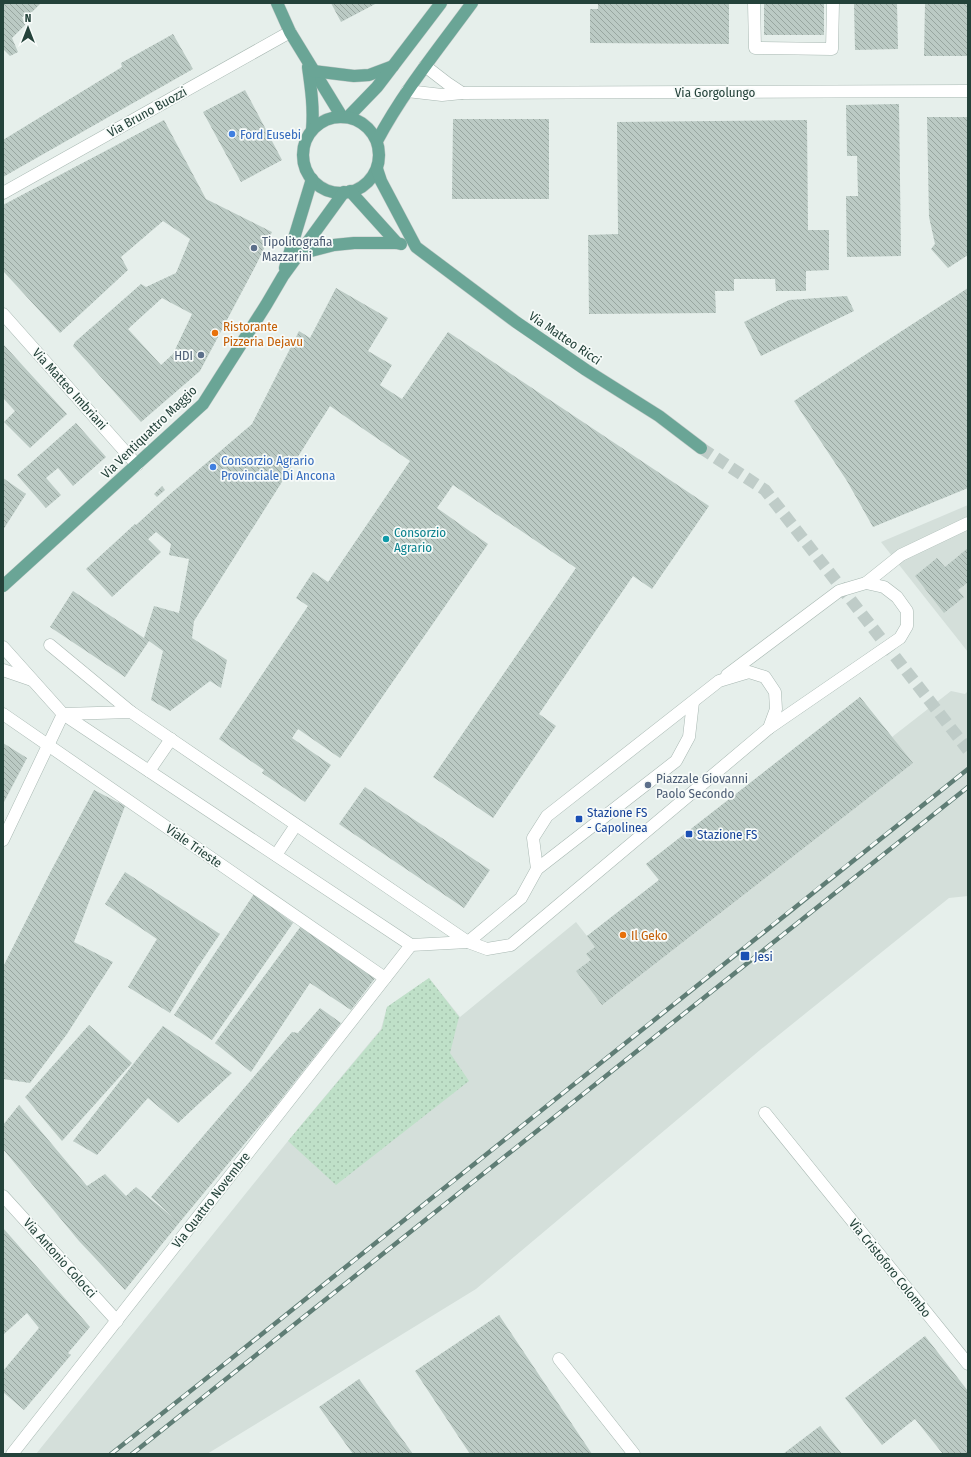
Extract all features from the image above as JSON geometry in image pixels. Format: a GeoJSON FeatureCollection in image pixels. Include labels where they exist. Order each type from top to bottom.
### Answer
{"type":"FeatureCollection","features":[{"type":"Feature","properties":{"kind":"main road","name":"Via Ventiquattro Maggio"},"geometry":{"type":"LineString","coordinates":[[4,587],[202,404],[283,276],[299,254],[347,192],[361,187],[370,179],[376,169],[379,160],[379,150],[370,130],[360,122],[345,117],[306,60],[290,32],[277,3]]}},
{"type":"Feature","properties":{"kind":"main road"},"geometry":{"type":"LineString","coordinates":[[312,130],[326,120],[345,117],[377,87],[441,3]]}},
{"type":"Feature","properties":{"kind":"main road"},"geometry":{"type":"LineString","coordinates":[[376,141],[390,116],[407,91],[472,3]]}},
{"type":"Feature","properties":{"kind":"main road","name":"Via Ventiquattro Maggio"},"geometry":{"type":"LineString","coordinates":[[283,276],[312,179],[306,170],[304,160],[304,149],[312,130],[313,117],[311,85],[306,60]]}},
{"type":"Feature","properties":{"kind":"main road"},"geometry":{"type":"LineString","coordinates":[[313,71],[354,76],[369,75],[394,65]]}},
{"type":"Feature","properties":{"kind":"main road","name":"Via Matteo Ricci"},"geometry":{"type":"LineString","coordinates":[[376,169],[416,247]]}},
{"type":"Feature","properties":{"kind":"main road"},"geometry":{"type":"LineString","coordinates":[[312,179],[321,187],[332,192],[347,192],[397,243]]}},
{"type":"Feature","properties":{"kind":"main road","name":"Via Matteo Ricci"},"geometry":{"type":"LineString","coordinates":[[299,254],[334,245],[354,243],[397,243],[416,247],[516,322],[586,370],[659,416],[701,448]]}},
{"type":"Feature","properties":{"kind":"street"},"geometry":{"type":"LineString","coordinates":[[754,3],[755,48],[832,49],[833,3]]}},
{"type":"Feature","properties":{"kind":"street","name":"Via Bruno Buozzi"},"geometry":{"type":"LineString","coordinates":[[3,193],[290,32]]}},
{"type":"Feature","properties":{"kind":"street"},"geometry":{"type":"LineString","coordinates":[[426,66],[462,93]]}},
{"type":"Feature","properties":{"kind":"street","name":"Via Gorgolungo"},"geometry":{"type":"LineString","coordinates":[[407,91],[442,95],[462,93],[968,91]]}},
{"type":"Feature","properties":{"kind":"street","name":"Via Matteo Imbriani"},"geometry":{"type":"LineString","coordinates":[[3,314],[137,465]]}},
{"type":"Feature","properties":{"kind":"street"},"geometry":{"type":"LineString","coordinates":[[537,869],[533,838],[547,816],[839,591],[866,583],[901,555],[968,523]]}},
{"type":"Feature","properties":{"kind":"street"},"geometry":{"type":"LineString","coordinates":[[50,645],[131,712],[468,942],[486,948],[511,945],[769,728],[900,638],[907,626],[907,611],[897,597],[884,587],[866,583]]}},
{"type":"Feature","properties":{"kind":"street"},"geometry":{"type":"LineString","coordinates":[[3,647],[63,714],[411,945],[468,942],[521,898],[537,869],[676,761],[689,737],[693,702]]}},
{"type":"Feature","properties":{"kind":"street"},"geometry":{"type":"LineString","coordinates":[[3,670],[33,680]]}},
{"type":"Feature","properties":{"kind":"street"},"geometry":{"type":"LineString","coordinates":[[719,682],[749,672],[765,677],[775,692],[776,709],[769,728]]}},
{"type":"Feature","properties":{"kind":"street"},"geometry":{"type":"LineString","coordinates":[[63,714],[131,712]]}},
{"type":"Feature","properties":{"kind":"street","name":"Viale Trieste"},"geometry":{"type":"LineString","coordinates":[[3,714],[385,978]]}},
{"type":"Feature","properties":{"kind":"street"},"geometry":{"type":"LineString","coordinates":[[3,840],[63,714]]}},
{"type":"Feature","properties":{"kind":"street"},"geometry":{"type":"LineString","coordinates":[[148,771],[171,739]]}},
{"type":"Feature","properties":{"kind":"street"},"geometry":{"type":"LineString","coordinates":[[276,855],[296,825]]}},
{"type":"Feature","properties":{"kind":"street","name":"Via Quattro Novembre"},"geometry":{"type":"LineString","coordinates":[[12,1454],[411,945]]}},
{"type":"Feature","properties":{"kind":"street","name":"Via Cristoforo Colombo"},"geometry":{"type":"LineString","coordinates":[[765,1113],[968,1364]]}},
{"type":"Feature","properties":{"kind":"street","name":"Via Antonio Colocci"},"geometry":{"type":"LineString","coordinates":[[3,1196],[117,1321]]}},
{"type":"Feature","properties":{"kind":"street"},"geometry":{"type":"LineString","coordinates":[[559,1359],[634,1454]]}},
{"type":"Feature","properties":{"kind":"shaded area"},"geometry":{"type":"Polygon","coordinates":[[[968,505],[968,652],[881,542],[968,505]]]}},
{"type":"Feature","properties":{"kind":"shaded area"},"geometry":{"type":"Polygon","coordinates":[[[951,691],[965,694],[968,691],[968,896],[949,898],[760,1050],[476,1289],[207,1454],[36,1454],[288,1141],[381,1029],[387,1007],[429,978],[460,1017],[576,922],[587,936],[659,880],[646,864],[860,697],[892,737],[951,691]]]}},
{"type":"Feature","properties":{"kind":"green space"},"geometry":{"type":"Polygon","coordinates":[[[429,978],[459,1017],[450,1053],[469,1081],[336,1185],[288,1141],[382,1029],[387,1007],[429,978]]]}},
{"type":"Feature","properties":{"kind":"building"},"geometry":{"type":"Polygon","coordinates":[[[3,3],[41,3],[32,12],[22,17],[25,25],[12,38],[18,52],[10,56],[3,49],[3,3]]]}},
{"type":"Feature","properties":{"kind":"building"},"geometry":{"type":"Polygon","coordinates":[[[331,3],[377,3],[341,22],[331,3]]]}},
{"type":"Feature","properties":{"kind":"building"},"geometry":{"type":"Polygon","coordinates":[[[598,3],[729,3],[729,44],[590,43],[590,9],[598,9],[598,3]]]}},
{"type":"Feature","properties":{"kind":"building"},"geometry":{"type":"Polygon","coordinates":[[[764,3],[824,3],[824,35],[764,35],[764,3]]]}},
{"type":"Feature","properties":{"kind":"building"},"geometry":{"type":"Polygon","coordinates":[[[854,3],[897,3],[898,49],[855,50],[854,3]]]}},
{"type":"Feature","properties":{"kind":"building"},"geometry":{"type":"Polygon","coordinates":[[[925,3],[968,3],[968,56],[924,56],[925,3]]]}},
{"type":"Feature","properties":{"kind":"building"},"geometry":{"type":"Polygon","coordinates":[[[173,34],[193,69],[3,177],[3,140],[122,67],[121,63],[173,34]]]}},
{"type":"Feature","properties":{"kind":"building"},"geometry":{"type":"Polygon","coordinates":[[[245,90],[282,160],[241,182],[203,112],[245,90]]]}},
{"type":"Feature","properties":{"kind":"building"},"geometry":{"type":"Polygon","coordinates":[[[899,104],[901,256],[847,257],[846,196],[858,196],[857,156],[847,156],[846,105],[899,104]]]}},
{"type":"Feature","properties":{"kind":"building"},"geometry":{"type":"Polygon","coordinates":[[[927,117],[968,117],[968,255],[948,268],[931,249],[935,244],[929,217],[927,117]]]}},
{"type":"Feature","properties":{"kind":"building"},"geometry":{"type":"Polygon","coordinates":[[[453,119],[549,119],[549,199],[452,199],[453,119]]]}},
{"type":"Feature","properties":{"kind":"building"},"geometry":{"type":"Polygon","coordinates":[[[164,120],[206,199],[272,232],[200,371],[141,422],[73,346],[75,342],[141,284],[146,287],[176,273],[190,239],[163,221],[121,257],[128,270],[60,333],[3,271],[3,205],[164,120]],[[162,298],[128,329],[161,365],[173,354],[192,314],[162,298]]]}},
{"type":"Feature","properties":{"kind":"building"},"geometry":{"type":"Polygon","coordinates":[[[807,120],[808,230],[829,230],[829,270],[806,271],[806,291],[776,291],[775,279],[734,279],[734,291],[715,291],[716,313],[589,314],[588,235],[618,234],[617,122],[807,120]]]}},
{"type":"Feature","properties":{"kind":"building"},"geometry":{"type":"Polygon","coordinates":[[[336,288],[388,318],[368,351],[392,365],[380,385],[402,399],[448,332],[709,506],[652,589],[633,576],[539,714],[556,726],[493,818],[433,777],[576,568],[453,485],[437,508],[488,544],[340,758],[298,729],[292,738],[331,765],[305,802],[262,773],[264,770],[219,739],[308,606],[296,598],[313,572],[328,582],[410,461],[330,406],[194,621],[192,638],[227,660],[221,688],[210,681],[170,711],[151,700],[163,651],[149,641],[125,677],[50,627],[73,591],[144,638],[154,606],[179,613],[189,559],[169,555],[171,544],[156,532],[148,539],[161,552],[112,597],[86,569],[135,524],[136,525],[252,424],[299,331],[310,338],[336,288]]]}},
{"type":"Feature","properties":{"kind":"building"},"geometry":{"type":"Polygon","coordinates":[[[968,288],[968,488],[873,527],[847,481],[794,401],[968,288]]]}},
{"type":"Feature","properties":{"kind":"building"},"geometry":{"type":"Polygon","coordinates":[[[847,296],[854,311],[761,356],[744,322],[789,300],[847,296]]]}},
{"type":"Feature","properties":{"kind":"building"},"geometry":{"type":"Polygon","coordinates":[[[3,344],[67,414],[30,448],[4,422],[15,411],[3,398],[3,344]]]}},
{"type":"Feature","properties":{"kind":"building"},"geometry":{"type":"Polygon","coordinates":[[[76,423],[106,457],[73,486],[58,468],[46,478],[61,495],[46,508],[17,475],[76,423]]]}},
{"type":"Feature","properties":{"kind":"building"},"geometry":{"type":"Polygon","coordinates":[[[3,478],[26,494],[3,530],[3,478]]]}},
{"type":"Feature","properties":{"kind":"building"},"geometry":{"type":"Polygon","coordinates":[[[162,486],[165,490],[157,497],[154,494],[162,486]]]}},
{"type":"Feature","properties":{"kind":"building"},"geometry":{"type":"Polygon","coordinates":[[[968,548],[968,584],[967,583],[958,590],[964,597],[944,613],[915,576],[937,558],[945,567],[968,548]]]}},
{"type":"Feature","properties":{"kind":"building"},"geometry":{"type":"Polygon","coordinates":[[[860,697],[913,763],[602,1005],[576,971],[591,960],[586,954],[595,947],[587,936],[659,880],[646,864],[860,697]]]}},
{"type":"Feature","properties":{"kind":"building"},"geometry":{"type":"Polygon","coordinates":[[[3,743],[27,758],[3,804],[3,743]]]}},
{"type":"Feature","properties":{"kind":"building"},"geometry":{"type":"Polygon","coordinates":[[[365,787],[490,870],[464,908],[339,824],[365,787]]]}},
{"type":"Feature","properties":{"kind":"building"},"geometry":{"type":"Polygon","coordinates":[[[94,790],[125,806],[74,942],[113,962],[67,1034],[30,1083],[3,1079],[3,967],[51,871],[94,790]]]}},
{"type":"Feature","properties":{"kind":"building"},"geometry":{"type":"Polygon","coordinates":[[[125,872],[220,934],[197,968],[170,1013],[128,987],[157,939],[105,904],[125,872]]]}},
{"type":"Feature","properties":{"kind":"building"},"geometry":{"type":"Polygon","coordinates":[[[254,894],[293,923],[212,1040],[174,1015],[254,894]]]}},
{"type":"Feature","properties":{"kind":"building"},"geometry":{"type":"Polygon","coordinates":[[[301,926],[376,977],[351,1010],[310,983],[251,1072],[215,1043],[301,926]]]}},
{"type":"Feature","properties":{"kind":"building"},"geometry":{"type":"Polygon","coordinates":[[[320,1008],[341,1023],[271,1112],[125,1290],[79,1241],[3,1149],[3,1125],[19,1105],[87,1186],[105,1174],[126,1196],[136,1187],[175,1219],[151,1197],[292,1032],[298,1033],[320,1008]]]}},
{"type":"Feature","properties":{"kind":"building"},"geometry":{"type":"Polygon","coordinates":[[[89,1025],[132,1063],[62,1141],[25,1097],[89,1025]]]}},
{"type":"Feature","properties":{"kind":"building"},"geometry":{"type":"Polygon","coordinates":[[[163,1026],[232,1073],[178,1123],[148,1098],[97,1155],[73,1141],[163,1026]]]}},
{"type":"Feature","properties":{"kind":"building"},"geometry":{"type":"Polygon","coordinates":[[[3,1228],[90,1327],[68,1353],[71,1355],[24,1410],[3,1392],[3,1371],[39,1328],[27,1313],[3,1335],[3,1228]]]}},
{"type":"Feature","properties":{"kind":"building"},"geometry":{"type":"Polygon","coordinates":[[[499,1315],[592,1454],[470,1454],[415,1371],[499,1315]]]}},
{"type":"Feature","properties":{"kind":"building"},"geometry":{"type":"Polygon","coordinates":[[[925,1336],[968,1391],[968,1454],[943,1454],[915,1419],[882,1445],[845,1398],[925,1336]]]}},
{"type":"Feature","properties":{"kind":"building"},"geometry":{"type":"Polygon","coordinates":[[[359,1379],[413,1454],[353,1454],[319,1407],[359,1379]]]}},
{"type":"Feature","properties":{"kind":"building"},"geometry":{"type":"Polygon","coordinates":[[[820,1426],[842,1454],[783,1454],[820,1426]]]}},
{"type":"Feature","properties":{"kind":"tunnel"},"geometry":{"type":"LineString","coordinates":[[701,448],[765,490],[968,750]]}},
{"type":"Feature","properties":{"kind":"railway"},"geometry":{"type":"LineString","coordinates":[[111,1454],[968,769]]}},
{"type":"Feature","properties":{"kind":"railway"},"geometry":{"type":"LineString","coordinates":[[132,1454],[968,787]]}},
{"type":"Feature","properties":{"kind":"place","name":"Ford Eusebi"},"geometry":{"type":"Point","coordinates":[232,134]}},
{"type":"Feature","properties":{"kind":"place","name":"Tipolitografia Mazzarini"},"geometry":{"type":"Point","coordinates":[254,248]}},
{"type":"Feature","properties":{"kind":"place","name":"Ristorante Pizzeria Dejavu"},"geometry":{"type":"Point","coordinates":[215,333]}},
{"type":"Feature","properties":{"kind":"place","name":"HDI"},"geometry":{"type":"Point","coordinates":[201,355]}},
{"type":"Feature","properties":{"kind":"place","name":"Consorzio Agrario Provinciale Di Ancona"},"geometry":{"type":"Point","coordinates":[213,467]}},
{"type":"Feature","properties":{"kind":"place","name":"Consorzio Agrario"},"geometry":{"type":"Point","coordinates":[386,539]}},
{"type":"Feature","properties":{"kind":"place","name":"Piazzale Giovanni Paolo Secondo"},"geometry":{"type":"Point","coordinates":[648,785]}},
{"type":"Feature","properties":{"kind":"place","name":"Stazione FS - Capolinea"},"geometry":{"type":"Point","coordinates":[579,819]}},
{"type":"Feature","properties":{"kind":"place","name":"Stazione FS"},"geometry":{"type":"Point","coordinates":[689,834]}},
{"type":"Feature","properties":{"kind":"place","name":"Il Geko"},"geometry":{"type":"Point","coordinates":[623,935]}},
{"type":"Feature","properties":{"kind":"place","name":"Jesi"},"geometry":{"type":"Point","coordinates":[745,956]}}]}
